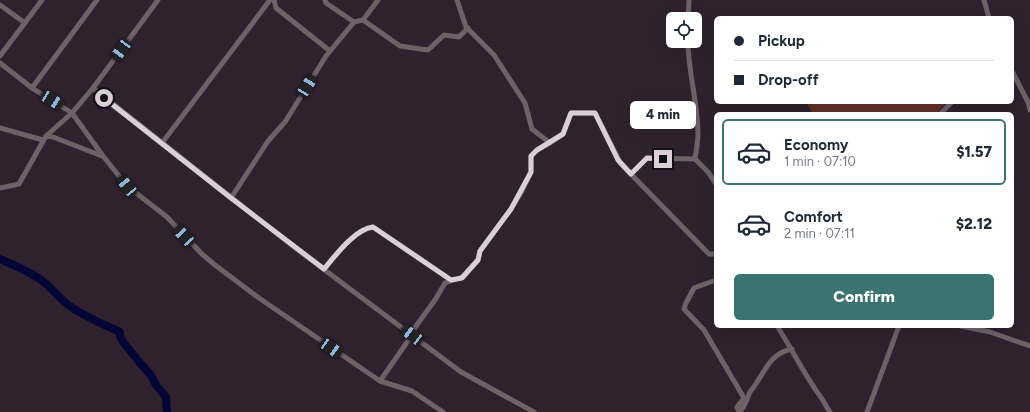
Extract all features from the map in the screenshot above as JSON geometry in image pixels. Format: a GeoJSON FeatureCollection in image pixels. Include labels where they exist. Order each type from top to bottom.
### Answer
{"type":"FeatureCollection","features":[{"type":"Feature","properties":{"kind":"street"},"geometry":{"type":"LineString","coordinates":[[0,56],[42,0]]}},
{"type":"Feature","properties":{"kind":"street"},"geometry":{"type":"LineString","coordinates":[[32,88],[98,0]]}},
{"type":"Feature","properties":{"kind":"street"},"geometry":{"type":"LineString","coordinates":[[0,188],[19,184],[44,138],[72,113],[93,88],[158,0]]}},
{"type":"Feature","properties":{"kind":"street"},"geometry":{"type":"LineString","coordinates":[[162,143],[270,0]]}},
{"type":"Feature","properties":{"kind":"street"},"geometry":{"type":"LineString","coordinates":[[274,0],[276,8],[330,51]]}},
{"type":"Feature","properties":{"kind":"street"},"geometry":{"type":"LineString","coordinates":[[325,0],[326,3],[354,22]]}},
{"type":"Feature","properties":{"kind":"street"},"geometry":{"type":"LineString","coordinates":[[231,198],[268,141],[285,122],[330,51],[354,22],[363,20],[378,0]]}},
{"type":"Feature","properties":{"kind":"street"},"geometry":{"type":"LineString","coordinates":[[457,0],[466,27],[494,54],[525,103],[532,129],[550,143]]}},
{"type":"Feature","properties":{"kind":"street"},"geometry":{"type":"LineString","coordinates":[[688,12],[689,0]]}},
{"type":"Feature","properties":{"kind":"street"},"geometry":{"type":"LineString","coordinates":[[984,0],[988,16]]}},
{"type":"Feature","properties":{"kind":"street"},"geometry":{"type":"LineString","coordinates":[[0,5],[25,23]]}},
{"type":"Feature","properties":{"kind":"street"},"geometry":{"type":"LineString","coordinates":[[363,20],[400,46],[428,50],[444,35],[459,37],[468,28]]}},
{"type":"Feature","properties":{"kind":"street"},"geometry":{"type":"LineString","coordinates":[[688,48],[698,135],[695,159]]}},
{"type":"Feature","properties":{"kind":"street"},"geometry":{"type":"LineString","coordinates":[[0,63],[32,88],[72,113],[127,186],[168,217],[202,254],[215,265],[259,298],[380,381],[412,391],[443,412]]}},
{"type":"Feature","properties":{"kind":"street"},"geometry":{"type":"LineString","coordinates":[[1014,75],[1028,102],[1030,110]]}},
{"type":"Feature","properties":{"kind":"street"},"geometry":{"type":"LineString","coordinates":[[93,88],[231,198],[461,372],[534,412]]}},
{"type":"Feature","properties":{"kind":"street"},"geometry":{"type":"LineString","coordinates":[[942,112],[950,104]]}},
{"type":"Feature","properties":{"kind":"street"},"geometry":{"type":"LineString","coordinates":[[380,381],[412,335],[416,326],[435,300],[445,283],[462,278],[478,260],[480,251],[511,209],[531,172],[531,156],[537,150],[563,134],[571,113],[595,113],[618,160],[709,254],[714,254]]}},
{"type":"Feature","properties":{"kind":"street"},"geometry":{"type":"LineString","coordinates":[[0,128],[44,138],[53,137],[103,156]]}},
{"type":"Feature","properties":{"kind":"street"},"geometry":{"type":"LineString","coordinates":[[631,174],[647,158],[695,159],[708,172],[714,181]]}},
{"type":"Feature","properties":{"kind":"street"},"geometry":{"type":"LineString","coordinates":[[324,269],[340,249],[364,229],[373,227],[451,280]]}},
{"type":"Feature","properties":{"kind":"street"},"geometry":{"type":"LineString","coordinates":[[714,281],[694,288],[684,310],[704,330],[744,398],[737,407],[739,412]]}},
{"type":"Feature","properties":{"kind":"street"},"geometry":{"type":"LineString","coordinates":[[778,328],[830,412]]}},
{"type":"Feature","properties":{"kind":"street"},"geometry":{"type":"LineString","coordinates":[[867,412],[898,328]]}},
{"type":"Feature","properties":{"kind":"street"},"geometry":{"type":"LineString","coordinates":[[971,328],[990,332],[1030,346]]}},
{"type":"Feature","properties":{"kind":"street"},"geometry":{"type":"LineString","coordinates":[[739,412],[748,399],[750,391],[757,384],[771,360],[792,349]]}},
{"type":"Feature","properties":{"kind":"shaded area"},"geometry":{"type":"Polygon","coordinates":[[[807,104],[945,104],[937,112],[812,112],[807,104]]]}},
{"type":"Feature","properties":{"kind":"waterway"},"geometry":{"type":"LineString","coordinates":[[0,259],[39,278],[47,284],[63,301],[92,319],[120,332],[123,342],[150,374],[156,385],[166,397],[167,412]]}},
{"type":"Feature","properties":{"kind":"route"},"geometry":{"type":"LineString","coordinates":[[104,98],[324,269],[340,249],[364,229],[373,227],[451,280],[462,278],[478,260],[480,251],[511,209],[531,172],[531,156],[537,150],[563,134],[571,113],[595,113],[618,160],[631,174],[647,158],[663,159]]}}]}
